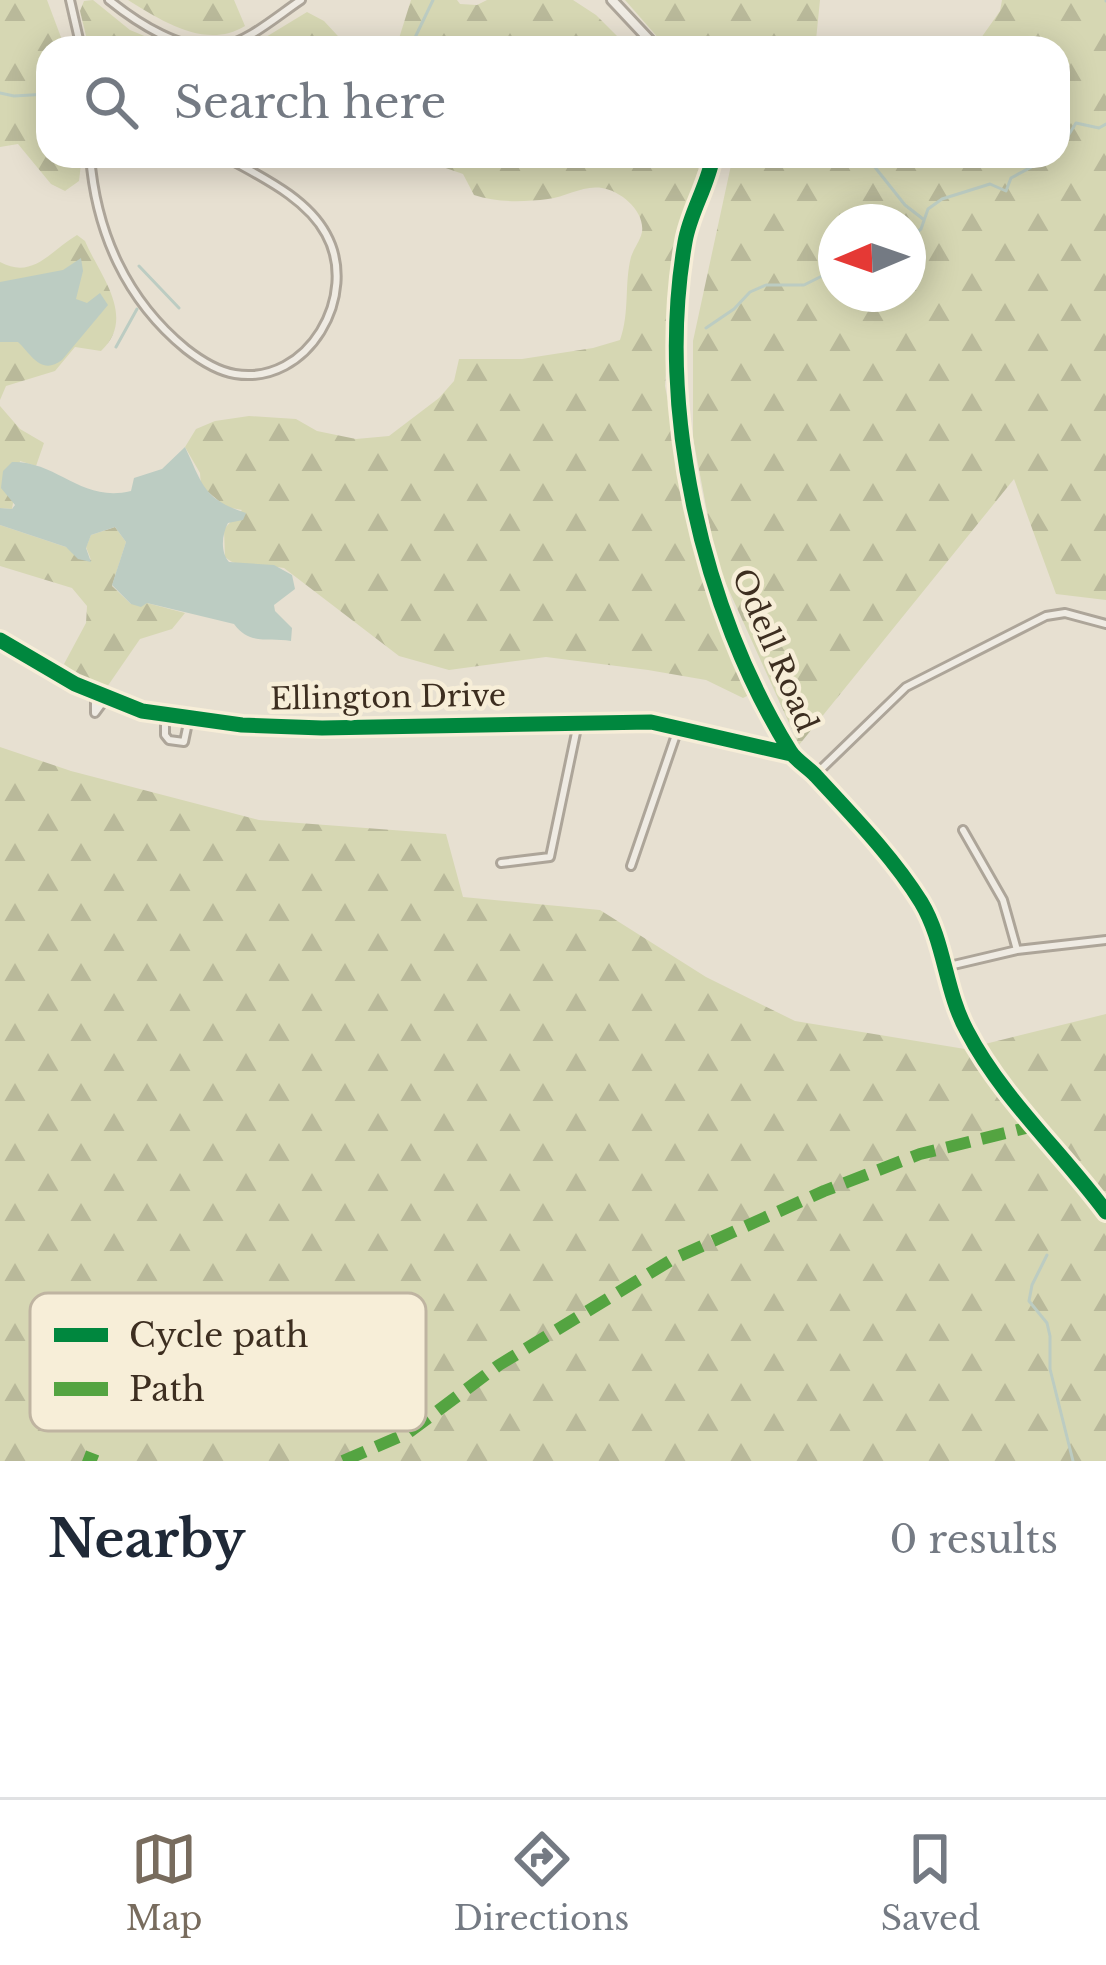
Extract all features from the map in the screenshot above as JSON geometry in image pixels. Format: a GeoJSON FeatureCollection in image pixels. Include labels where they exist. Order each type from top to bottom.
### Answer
{"type":"FeatureCollection","features":[{"type":"Feature","properties":{"kind":"street"},"geometry":{"type":"LineString","coordinates":[[70,0],[78,36]]}},
{"type":"Feature","properties":{"kind":"street"},"geometry":{"type":"LineString","coordinates":[[110,0],[170,36]]}},
{"type":"Feature","properties":{"kind":"street"},"geometry":{"type":"LineString","coordinates":[[245,36],[301,0]]}},
{"type":"Feature","properties":{"kind":"street"},"geometry":{"type":"LineString","coordinates":[[612,0],[646,36]]}},
{"type":"Feature","properties":{"kind":"street"},"geometry":{"type":"LineString","coordinates":[[92,168],[97,209],[110,245],[157,323],[206,363],[235,374],[263,374],[286,364],[321,332],[334,302],[335,260],[327,235],[305,208],[243,168]]}},
{"type":"Feature","properties":{"kind":"street","name":"Odell Road"},"geometry":{"type":"LineString","coordinates":[[709,168],[688,224],[675,361],[698,525],[715,583],[759,691],[791,754],[815,775],[921,902],[963,1023],[976,1047],[1106,1211]]}},
{"type":"Feature","properties":{"kind":"street"},"geometry":{"type":"LineString","coordinates":[[815,775],[896,695],[933,671],[1046,616],[1065,613],[1106,623]]}},
{"type":"Feature","properties":{"kind":"street","name":"Ellington Drive"},"geometry":{"type":"LineString","coordinates":[[0,640],[95,694],[165,715],[242,725],[363,729],[651,722],[791,754]]}},
{"type":"Feature","properties":{"kind":"street"},"geometry":{"type":"LineString","coordinates":[[95,694],[95,713],[106,698]]}},
{"type":"Feature","properties":{"kind":"street"},"geometry":{"type":"LineString","coordinates":[[165,715],[165,735],[179,742],[187,737],[189,718]]}},
{"type":"Feature","properties":{"kind":"street"},"geometry":{"type":"LineString","coordinates":[[501,863],[548,859],[553,852],[578,723]]}},
{"type":"Feature","properties":{"kind":"street"},"geometry":{"type":"LineString","coordinates":[[632,866],[679,726]]}},
{"type":"Feature","properties":{"kind":"street"},"geometry":{"type":"LineString","coordinates":[[963,830],[997,887],[1017,950]]}},
{"type":"Feature","properties":{"kind":"street"},"geometry":{"type":"LineString","coordinates":[[945,967],[1017,950],[1106,940]]}},
{"type":"Feature","properties":{"kind":"green space"},"geometry":{"type":"Polygon","coordinates":[[[0,0],[47,0],[60,36],[36,36],[36,166],[18,144],[0,147],[0,0]]]}},
{"type":"Feature","properties":{"kind":"green space"},"geometry":{"type":"Polygon","coordinates":[[[93,0],[144,36],[86,36],[80,11],[84,1],[93,0]]]}},
{"type":"Feature","properties":{"kind":"green space"},"geometry":{"type":"Polygon","coordinates":[[[128,0],[234,0],[245,26],[230,33],[200,34],[170,24],[128,0]]]}},
{"type":"Feature","properties":{"kind":"green space"},"geometry":{"type":"Polygon","coordinates":[[[411,0],[477,5],[487,0],[573,0],[617,36],[400,36],[411,0]]]}},
{"type":"Feature","properties":{"kind":"green space"},"geometry":{"type":"Polygon","coordinates":[[[625,0],[820,0],[816,36],[656,36],[625,0]]]}},
{"type":"Feature","properties":{"kind":"green space"},"geometry":{"type":"Polygon","coordinates":[[[1002,0],[1106,0],[1106,600],[1056,594],[1014,479],[799,745],[717,564],[693,438],[693,341],[730,168],[1070,168],[1070,36],[982,36],[1002,0]]]}},
{"type":"Feature","properties":{"kind":"green space"},"geometry":{"type":"Polygon","coordinates":[[[307,12],[338,36],[268,36],[307,12]]]}},
{"type":"Feature","properties":{"kind":"green space"},"geometry":{"type":"Polygon","coordinates":[[[38,168],[81,168],[79,181],[65,191],[51,184],[38,168]]]}},
{"type":"Feature","properties":{"kind":"green space"},"geometry":{"type":"Polygon","coordinates":[[[446,168],[702,168],[670,302],[665,386],[703,582],[751,694],[743,698],[706,680],[546,657],[449,670],[399,656],[284,568],[245,566],[225,557],[224,529],[242,510],[226,507],[201,486],[200,473],[185,447],[196,429],[249,416],[296,419],[317,431],[356,439],[389,436],[439,398],[454,381],[459,359],[522,359],[620,340],[631,257],[642,232],[640,217],[630,203],[609,190],[595,188],[539,200],[483,198],[474,195],[463,174],[446,168]]]}},
{"type":"Feature","properties":{"kind":"green space"},"geometry":{"type":"Polygon","coordinates":[[[77,235],[85,241],[112,296],[116,324],[111,338],[101,351],[75,347],[55,371],[6,386],[0,400],[0,262],[32,266],[77,235]]]}},
{"type":"Feature","properties":{"kind":"green space"},"geometry":{"type":"Polygon","coordinates":[[[0,406],[20,429],[44,443],[36,466],[20,461],[12,509],[0,508],[0,406]]]}},
{"type":"Feature","properties":{"kind":"green space"},"geometry":{"type":"Polygon","coordinates":[[[0,525],[91,560],[86,547],[91,535],[115,527],[126,542],[112,586],[131,604],[147,603],[185,613],[172,629],[140,639],[107,687],[86,681],[64,664],[86,623],[87,606],[72,588],[0,566],[0,525]]]}},
{"type":"Feature","properties":{"kind":"green space"},"geometry":{"type":"Polygon","coordinates":[[[0,747],[71,771],[259,820],[446,834],[463,897],[600,910],[706,977],[795,1021],[965,1049],[1106,1014],[1106,1461],[0,1461],[0,747]]]}},
{"type":"Feature","properties":{"kind":"shaded area"},"geometry":{"type":"Polygon","coordinates":[[[81,258],[76,299],[87,303],[100,293],[108,305],[62,360],[48,366],[18,342],[0,342],[0,282],[63,270],[81,258]]]}},
{"type":"Feature","properties":{"kind":"shaded area"},"geometry":{"type":"Polygon","coordinates":[[[185,447],[213,496],[246,513],[243,520],[226,527],[223,548],[229,562],[274,565],[292,575],[295,589],[274,605],[292,628],[291,641],[253,638],[234,624],[147,603],[141,607],[131,604],[112,585],[126,542],[115,527],[91,535],[86,548],[91,562],[78,559],[66,547],[0,525],[0,508],[15,505],[1,488],[3,471],[12,462],[28,463],[84,487],[113,493],[131,491],[134,478],[162,469],[185,447]]]}},
{"type":"Feature","properties":{"kind":"waterway"},"geometry":{"type":"LineString","coordinates":[[416,36],[433,0]]}},
{"type":"Feature","properties":{"kind":"waterway"},"geometry":{"type":"LineString","coordinates":[[0,93],[36,95]]}},
{"type":"Feature","properties":{"kind":"waterway"},"geometry":{"type":"LineString","coordinates":[[1070,133],[1076,123],[1099,128],[1106,124]]}},
{"type":"Feature","properties":{"kind":"waterway"},"geometry":{"type":"LineString","coordinates":[[876,168],[904,204]]}},
{"type":"Feature","properties":{"kind":"waterway"},"geometry":{"type":"LineString","coordinates":[[926,215],[942,199],[990,184],[1006,191],[1011,178],[1030,168]]}},
{"type":"Feature","properties":{"kind":"waterway"},"geometry":{"type":"LineString","coordinates":[[139,266],[179,308]]}},
{"type":"Feature","properties":{"kind":"waterway"},"geometry":{"type":"LineString","coordinates":[[706,328],[750,292],[766,285],[804,285],[818,278]]}},
{"type":"Feature","properties":{"kind":"waterway"},"geometry":{"type":"LineString","coordinates":[[116,347],[137,309]]}},
{"type":"Feature","properties":{"kind":"waterway"},"geometry":{"type":"LineString","coordinates":[[1047,1255],[1029,1301],[1047,1323],[1050,1369],[1073,1461]]}},
{"type":"Feature","properties":{"kind":"marked path"},"geometry":{"type":"LineString","coordinates":[[426,1420],[499,1365],[673,1259],[920,1154],[1034,1126]]}},
{"type":"Feature","properties":{"kind":"marked path"},"geometry":{"type":"LineString","coordinates":[[343,1461],[411,1431]]}},
{"type":"Feature","properties":{"kind":"marked path"},"geometry":{"type":"LineString","coordinates":[[84,1456],[97,1461]]}},
{"type":"Feature","properties":{"kind":"cycle path"},"geometry":{"type":"LineString","coordinates":[[710,168],[685,242],[677,372],[694,506],[732,635],[792,754],[872,837],[921,902],[960,1016],[981,1056],[1106,1212]]}},
{"type":"Feature","properties":{"kind":"cycle path"},"geometry":{"type":"LineString","coordinates":[[0,640],[75,684],[142,711],[242,725],[322,728],[651,722],[791,754]]}}]}
